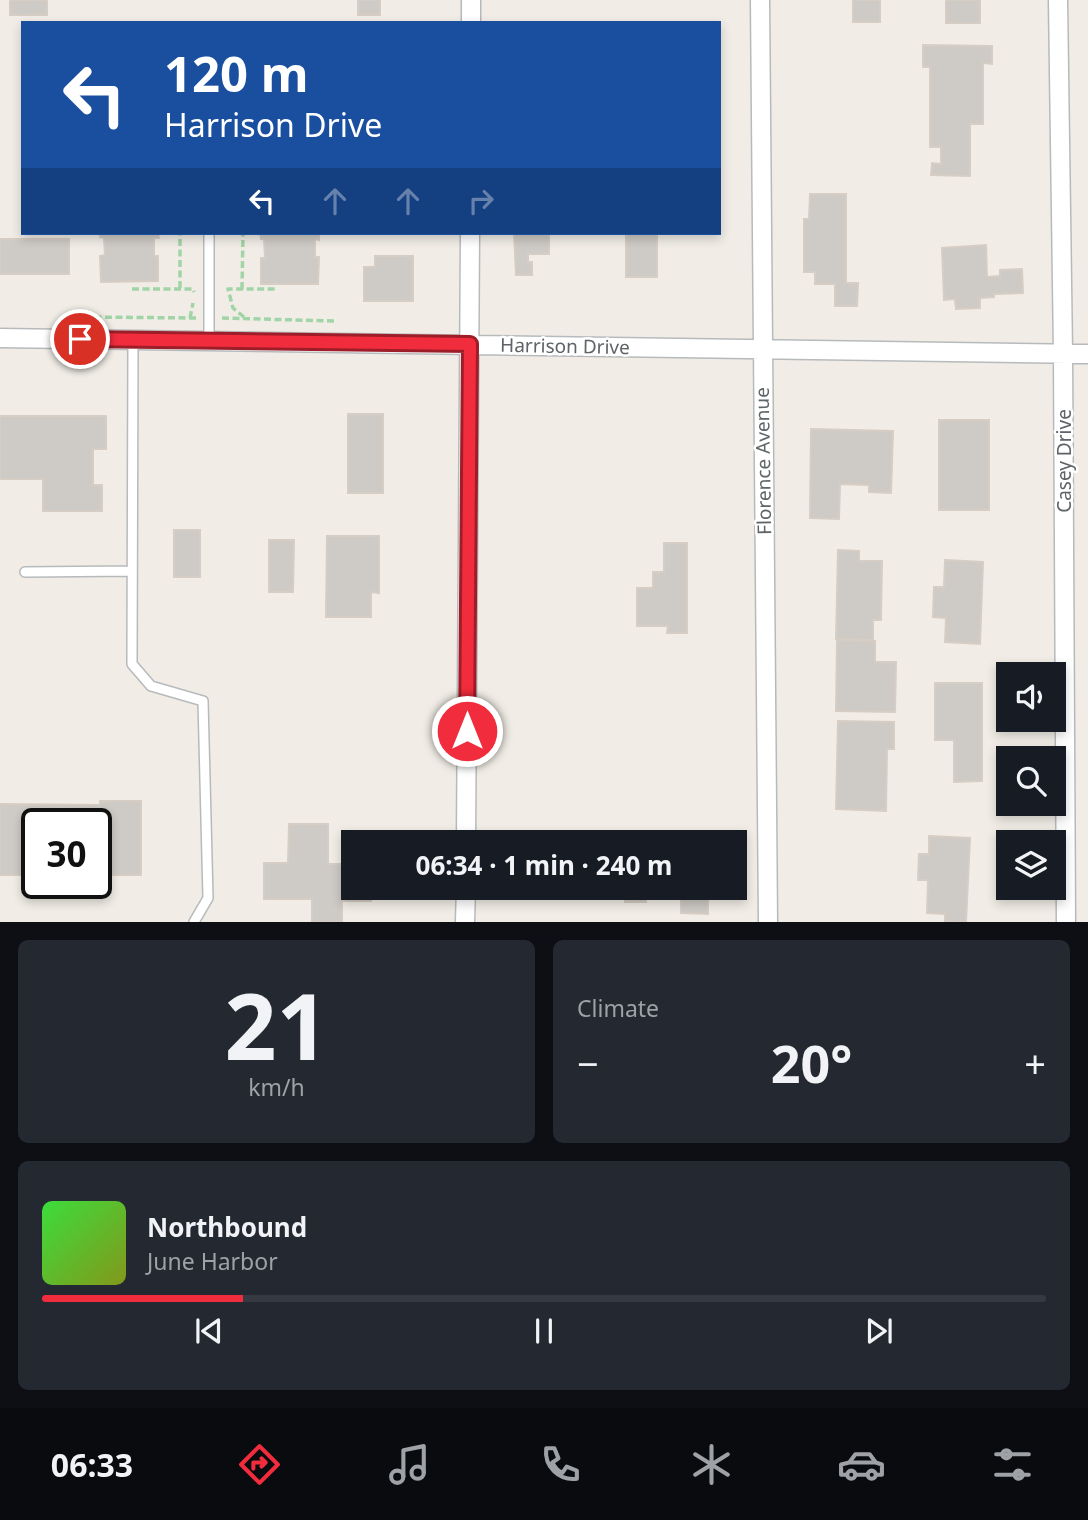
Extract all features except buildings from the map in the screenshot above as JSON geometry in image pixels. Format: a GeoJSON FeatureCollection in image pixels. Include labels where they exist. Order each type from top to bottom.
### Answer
{"type":"FeatureCollection","features":[{"type":"Feature","properties":{"kind":"street"},"geometry":{"type":"LineString","coordinates":[[471,0],[471,21]]}},
{"type":"Feature","properties":{"kind":"street","name":"Florence Avenue"},"geometry":{"type":"LineString","coordinates":[[760,0],[768,922]]}},
{"type":"Feature","properties":{"kind":"street","name":"Casey Drive"},"geometry":{"type":"LineString","coordinates":[[1058,0],[1066,922]]}},
{"type":"Feature","properties":{"kind":"street"},"geometry":{"type":"LineString","coordinates":[[466,830],[470,235]]}},
{"type":"Feature","properties":{"kind":"street","name":"Harrison Drive"},"geometry":{"type":"LineString","coordinates":[[0,338],[1088,354]]}},
{"type":"Feature","properties":{"kind":"street"},"geometry":{"type":"LineString","coordinates":[[465,922],[466,900]]}},
{"type":"Feature","properties":{"kind":"lane"},"geometry":{"type":"LineString","coordinates":[[209,235],[209,341]]}},
{"type":"Feature","properties":{"kind":"lane"},"geometry":{"type":"LineString","coordinates":[[133,339],[132,664],[151,686],[203,701],[208,898],[194,922]]}},
{"type":"Feature","properties":{"kind":"lane"},"geometry":{"type":"LineString","coordinates":[[25,572],[131,572]]}},
{"type":"Feature","properties":{"kind":"path"},"geometry":{"type":"LineString","coordinates":[[180,235],[180,288]]}},
{"type":"Feature","properties":{"kind":"path"},"geometry":{"type":"LineString","coordinates":[[242,289],[243,235]]}},
{"type":"Feature","properties":{"kind":"path"},"geometry":{"type":"LineString","coordinates":[[132,289],[193,289],[190,318]]}},
{"type":"Feature","properties":{"kind":"path"},"geometry":{"type":"LineString","coordinates":[[246,318],[233,307],[228,289],[275,289]]}},
{"type":"Feature","properties":{"kind":"route"},"geometry":{"type":"LineString","coordinates":[[80,339],[470,344],[467,731]]}}]}
